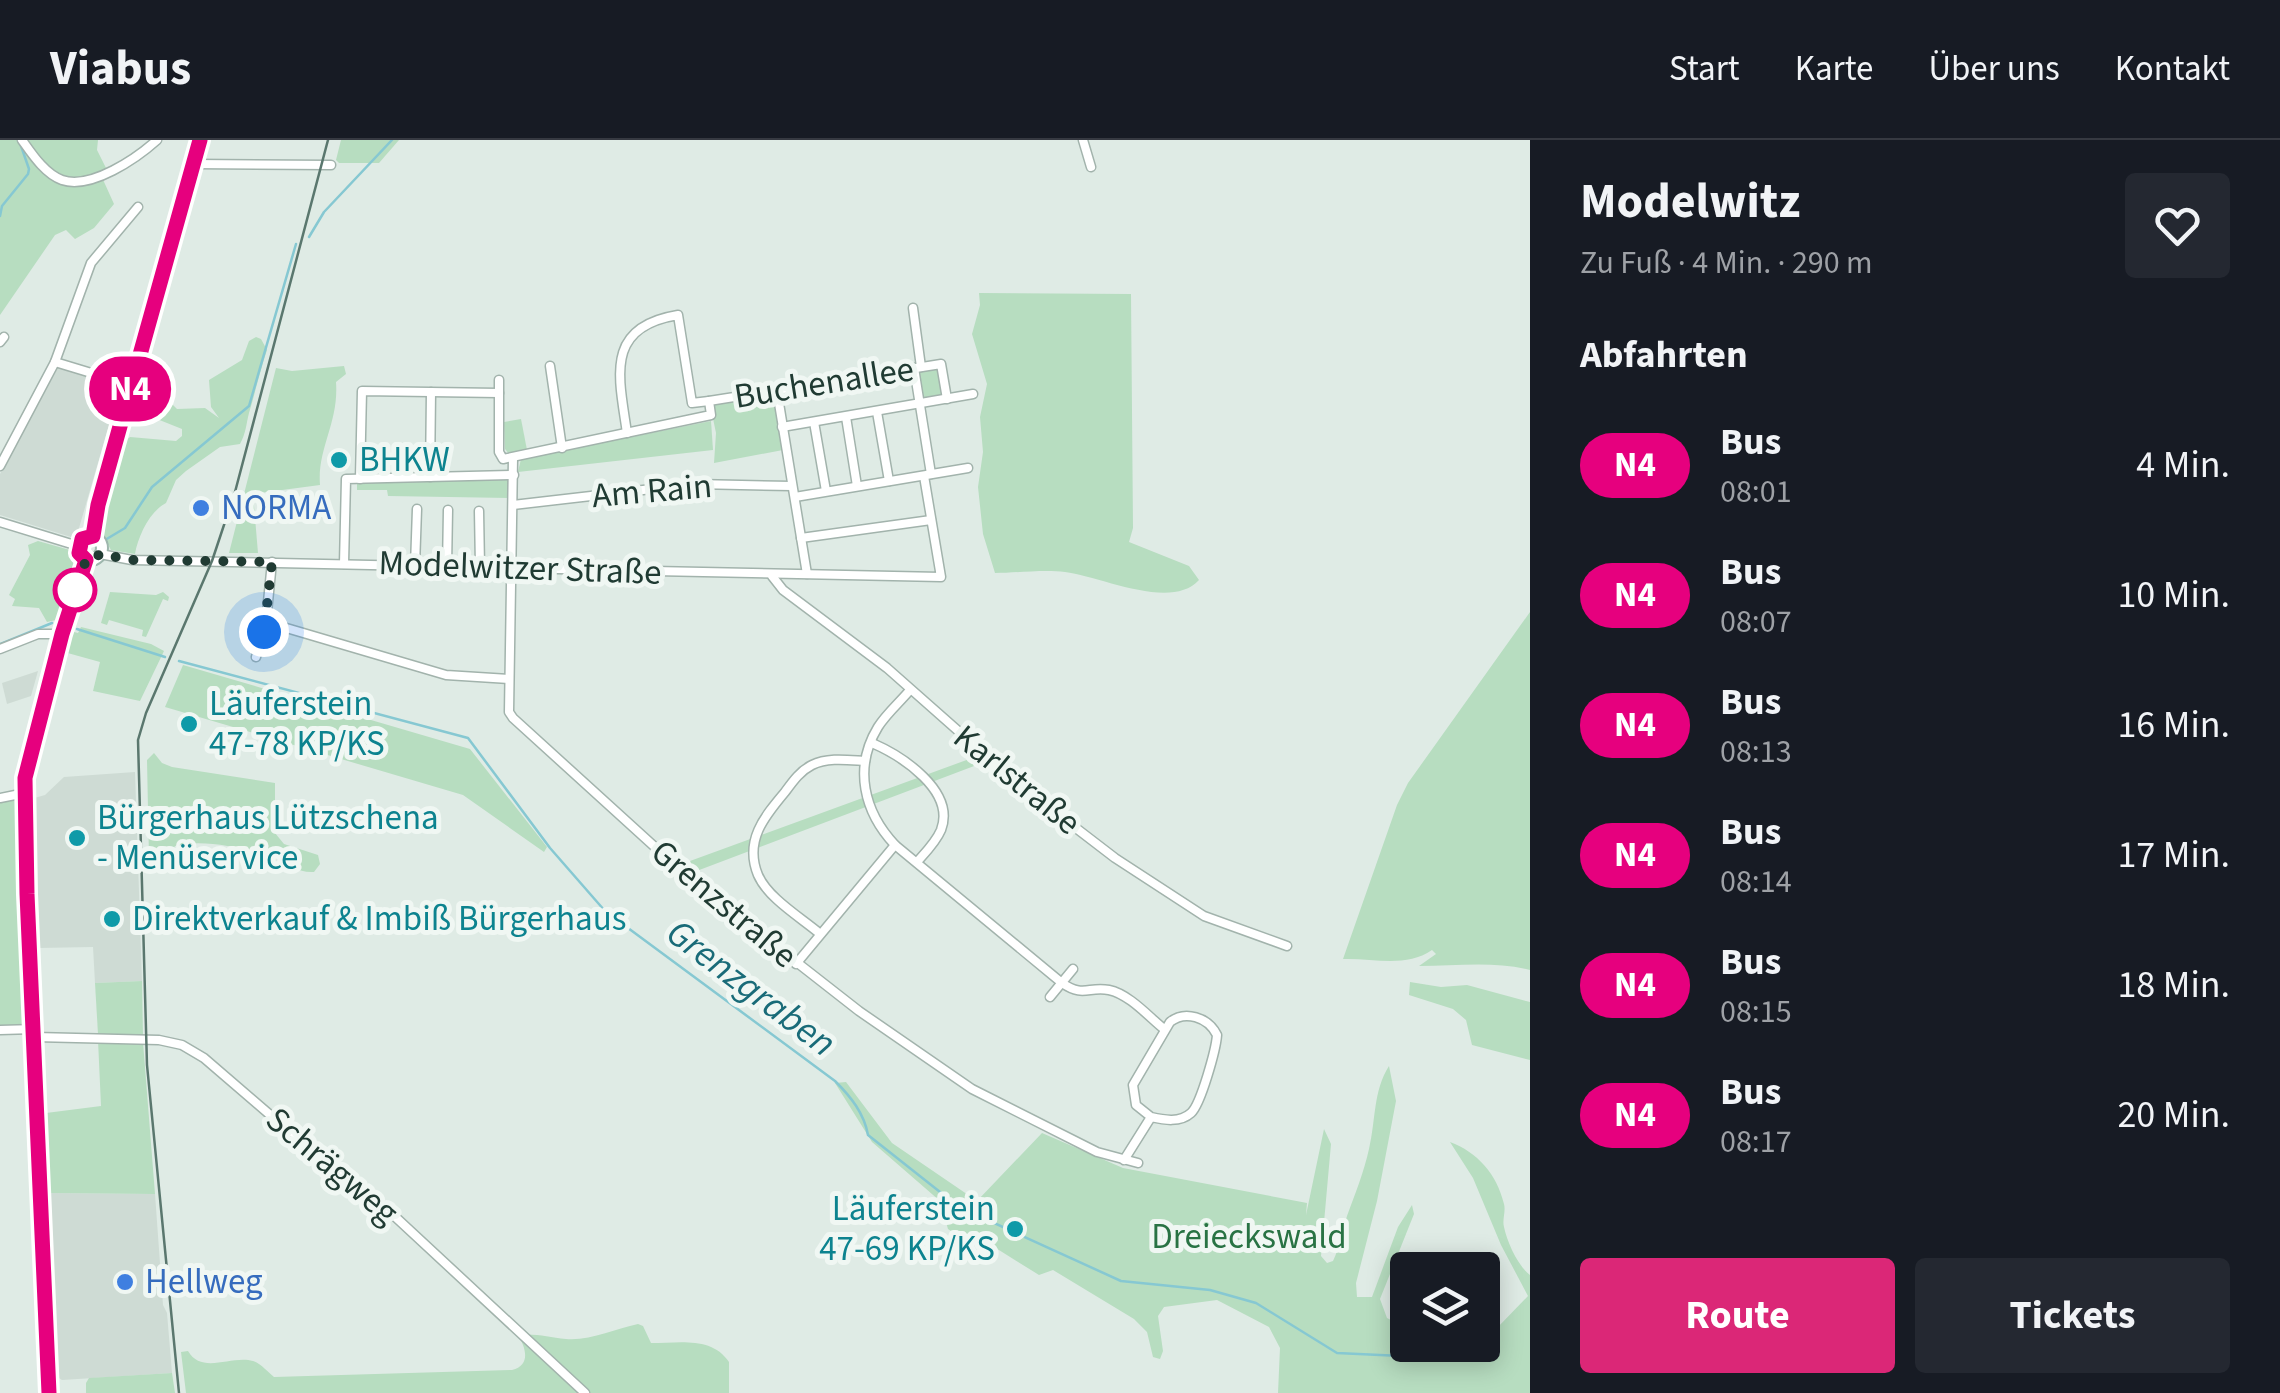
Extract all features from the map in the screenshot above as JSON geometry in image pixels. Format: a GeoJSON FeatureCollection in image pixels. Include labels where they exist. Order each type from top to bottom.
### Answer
{"type":"FeatureCollection","features":[{"type":"Feature","properties":{"kind":"street"},"geometry":{"type":"LineString","coordinates":[[22,140],[48,171],[60,180],[73,181],[134,160],[157,140]]}},
{"type":"Feature","properties":{"kind":"street"},"geometry":{"type":"LineString","coordinates":[[93,536],[98,505],[200,140]]}},
{"type":"Feature","properties":{"kind":"street"},"geometry":{"type":"LineString","coordinates":[[1082,140],[1091,167]]}},
{"type":"Feature","properties":{"kind":"street"},"geometry":{"type":"LineString","coordinates":[[193,164],[331,165]]}},
{"type":"Feature","properties":{"kind":"street"},"geometry":{"type":"LineString","coordinates":[[0,466],[55,362],[91,262],[138,206]]}},
{"type":"Feature","properties":{"kind":"street"},"geometry":{"type":"LineString","coordinates":[[801,538],[932,520],[912,308]]}},
{"type":"Feature","properties":{"kind":"street"},"geometry":{"type":"LineString","coordinates":[[627,433],[619,373],[622,350],[630,336],[646,323],[678,315],[692,404],[709,401]]}},
{"type":"Feature","properties":{"kind":"street"},"geometry":{"type":"LineString","coordinates":[[55,362],[132,384]]}},
{"type":"Feature","properties":{"kind":"street","name":"Buchenallee"},"geometry":{"type":"LineString","coordinates":[[512,458],[711,415],[709,401],[941,364],[947,399]]}},
{"type":"Feature","properties":{"kind":"street"},"geometry":{"type":"LineString","coordinates":[[550,366],[562,448]]}},
{"type":"Feature","properties":{"kind":"street"},"geometry":{"type":"LineString","coordinates":[[360,479],[362,391],[499,393],[499,380]]}},
{"type":"Feature","properties":{"kind":"street"},"geometry":{"type":"LineString","coordinates":[[777,391],[807,574]]}},
{"type":"Feature","properties":{"kind":"street"},"geometry":{"type":"LineString","coordinates":[[430,477],[431,392]]}},
{"type":"Feature","properties":{"kind":"street","name":"Grenzstraße"},"geometry":{"type":"LineString","coordinates":[[499,393],[499,452],[503,459],[512,458],[514,475],[509,712],[513,718],[688,878],[796,964],[972,1089],[1098,1152],[1138,1164]]}},
{"type":"Feature","properties":{"kind":"street","name":"Buchenallee"},"geometry":{"type":"LineString","coordinates":[[782,427],[973,394]]}},
{"type":"Feature","properties":{"kind":"street"},"geometry":{"type":"LineString","coordinates":[[877,412],[889,481]]}},
{"type":"Feature","properties":{"kind":"street"},"geometry":{"type":"LineString","coordinates":[[846,416],[858,486]]}},
{"type":"Feature","properties":{"kind":"street"},"geometry":{"type":"LineString","coordinates":[[814,422],[826,491]]}},
{"type":"Feature","properties":{"kind":"street"},"geometry":{"type":"LineString","coordinates":[[794,496],[968,468]]}},
{"type":"Feature","properties":{"kind":"street"},"geometry":{"type":"LineString","coordinates":[[344,564],[346,479],[514,475]]}},
{"type":"Feature","properties":{"kind":"street","name":"Am Rain"},"geometry":{"type":"LineString","coordinates":[[513,505],[694,484],[792,486]]}},
{"type":"Feature","properties":{"kind":"street"},"geometry":{"type":"LineString","coordinates":[[415,566],[417,510]]}},
{"type":"Feature","properties":{"kind":"street"},"geometry":{"type":"LineString","coordinates":[[447,567],[448,510]]}},
{"type":"Feature","properties":{"kind":"street"},"geometry":{"type":"LineString","coordinates":[[479,511],[480,567]]}},
{"type":"Feature","properties":{"kind":"street","name":"Modelwitzer Straße"},"geometry":{"type":"LineString","coordinates":[[100,554],[132,560],[941,577],[932,520]]}},
{"type":"Feature","properties":{"kind":"street"},"geometry":{"type":"LineString","coordinates":[[0,522],[78,546]]}},
{"type":"Feature","properties":{"kind":"street"},"geometry":{"type":"LineString","coordinates":[[86,560],[78,546],[82,539],[93,536]]}},
{"type":"Feature","properties":{"kind":"street"},"geometry":{"type":"LineString","coordinates":[[86,560],[100,554],[101,544],[93,536]]}},
{"type":"Feature","properties":{"kind":"street"},"geometry":{"type":"LineString","coordinates":[[50,1393],[24,793],[29,751],[86,560]]}},
{"type":"Feature","properties":{"kind":"street"},"geometry":{"type":"LineString","coordinates":[[256,657],[266,622],[272,562]]}},
{"type":"Feature","properties":{"kind":"street","name":"Karlstraße"},"geometry":{"type":"LineString","coordinates":[[772,575],[783,590],[887,668],[1016,782],[1115,858],[1204,916],[1287,946]]}},
{"type":"Feature","properties":{"kind":"street"},"geometry":{"type":"LineString","coordinates":[[266,622],[446,675],[510,679]]}},
{"type":"Feature","properties":{"kind":"street"},"geometry":{"type":"LineString","coordinates":[[0,649],[38,634],[62,634]]}},
{"type":"Feature","properties":{"kind":"street"},"geometry":{"type":"LineString","coordinates":[[910,690],[878,727],[866,762],[868,809],[879,828],[1074,992],[1106,989],[1118,993],[1164,1029]]}},
{"type":"Feature","properties":{"kind":"street"},"geometry":{"type":"LineString","coordinates":[[872,743],[908,765],[936,792],[943,808],[942,828],[917,862]]}},
{"type":"Feature","properties":{"kind":"street"},"geometry":{"type":"LineString","coordinates":[[819,934],[763,884],[756,870],[754,838],[760,823],[799,774],[815,763],[837,759],[866,762]]}},
{"type":"Feature","properties":{"kind":"street"},"geometry":{"type":"LineString","coordinates":[[0,798],[24,793]]}},
{"type":"Feature","properties":{"kind":"street"},"geometry":{"type":"LineString","coordinates":[[796,964],[895,845]]}},
{"type":"Feature","properties":{"kind":"street"},"geometry":{"type":"LineString","coordinates":[[1050,997],[1073,969]]}},
{"type":"Feature","properties":{"kind":"street"},"geometry":{"type":"LineString","coordinates":[[1178,1015],[1191,1015],[1213,1027],[1216,1043],[1197,1104],[1190,1114],[1175,1120],[1151,1117],[1136,1105],[1133,1085],[1164,1029],[1178,1015]]}},
{"type":"Feature","properties":{"kind":"street","name":"Schrägweg"},"geometry":{"type":"LineString","coordinates":[[0,1030],[158,1040],[182,1046],[204,1058],[362,1186],[585,1393]]}},
{"type":"Feature","properties":{"kind":"street"},"geometry":{"type":"LineString","coordinates":[[1124,1160],[1151,1117]]}},
{"type":"Feature","properties":{"kind":"shaded area"},"geometry":{"type":"Polygon","coordinates":[[[59,366],[120,387],[77,535],[71,537],[0,515],[0,474],[59,366]]]}},
{"type":"Feature","properties":{"kind":"shaded area"},"geometry":{"type":"Polygon","coordinates":[[[38,671],[31,696],[7,704],[2,683],[38,671]]]}},
{"type":"Feature","properties":{"kind":"shaded area"},"geometry":{"type":"Polygon","coordinates":[[[135,772],[142,981],[95,983],[93,947],[38,948],[31,799],[45,795],[64,777],[135,772]]]}},
{"type":"Feature","properties":{"kind":"shaded area"},"geometry":{"type":"Polygon","coordinates":[[[49,1193],[155,1194],[172,1373],[59,1378],[49,1193]]]}},
{"type":"Feature","properties":{"kind":"green space"},"geometry":{"type":"Polygon","coordinates":[[[0,140],[98,140],[97,150],[106,168],[100,173],[114,204],[94,228],[75,239],[66,230],[55,235],[0,315],[0,140]]]}},
{"type":"Feature","properties":{"kind":"green space"},"geometry":{"type":"Polygon","coordinates":[[[341,140],[399,140],[379,163],[339,163],[336,160],[341,140]]]}},
{"type":"Feature","properties":{"kind":"green space"},"geometry":{"type":"Polygon","coordinates":[[[979,293],[1131,294],[1133,528],[1129,542],[1189,566],[1199,580],[1187,589],[1154,592],[1065,572],[995,573],[983,534],[978,487],[983,452],[980,417],[987,384],[972,334],[980,305],[979,293]]]}},
{"type":"Feature","properties":{"kind":"green space"},"geometry":{"type":"Polygon","coordinates":[[[256,337],[267,350],[240,444],[220,447],[176,480],[166,503],[146,525],[135,554],[111,550],[102,534],[122,444],[130,437],[176,441],[182,436],[182,429],[147,415],[153,397],[161,393],[177,409],[205,408],[219,418],[211,407],[209,380],[242,360],[249,341],[256,337]]]}},
{"type":"Feature","properties":{"kind":"green space"},"geometry":{"type":"Polygon","coordinates":[[[344,366],[346,374],[336,382],[320,485],[253,494],[258,553],[229,553],[276,368],[292,371],[344,366]]]}},
{"type":"Feature","properties":{"kind":"green space"},"geometry":{"type":"Polygon","coordinates":[[[937,367],[944,394],[925,400],[918,375],[921,370],[937,367]]]}},
{"type":"Feature","properties":{"kind":"green space"},"geometry":{"type":"Polygon","coordinates":[[[770,395],[775,400],[783,450],[714,463],[716,433],[710,404],[770,395]]]}},
{"type":"Feature","properties":{"kind":"green space"},"geometry":{"type":"Polygon","coordinates":[[[521,419],[527,450],[509,454],[505,449],[504,422],[521,419]]]}},
{"type":"Feature","properties":{"kind":"green space"},"geometry":{"type":"Polygon","coordinates":[[[711,421],[713,450],[518,472],[521,459],[711,421]]]}},
{"type":"Feature","properties":{"kind":"green space"},"geometry":{"type":"Polygon","coordinates":[[[506,478],[509,498],[388,496],[387,490],[357,490],[357,482],[506,478]]]}},
{"type":"Feature","properties":{"kind":"green space"},"geometry":{"type":"Polygon","coordinates":[[[38,541],[70,550],[75,559],[56,620],[47,622],[39,608],[12,606],[15,599],[9,595],[30,555],[28,545],[38,541]]]}},
{"type":"Feature","properties":{"kind":"green space"},"geometry":{"type":"Polygon","coordinates":[[[110,592],[163,592],[169,597],[168,601],[163,599],[146,637],[142,636],[143,630],[109,620],[107,625],[101,623],[110,592]]]}},
{"type":"Feature","properties":{"kind":"green space"},"geometry":{"type":"Polygon","coordinates":[[[1530,612],[1530,970],[1489,965],[1419,966],[1436,954],[1432,950],[1411,959],[1343,959],[1408,783],[1530,612]]]}},
{"type":"Feature","properties":{"kind":"green space"},"geometry":{"type":"Polygon","coordinates":[[[81,627],[151,644],[164,651],[140,701],[93,691],[100,662],[64,652],[70,631],[78,633],[81,627]]]}},
{"type":"Feature","properties":{"kind":"green space"},"geometry":{"type":"Polygon","coordinates":[[[183,665],[470,749],[547,847],[544,852],[463,795],[165,707],[183,665]]]}},
{"type":"Feature","properties":{"kind":"green space"},"geometry":{"type":"Polygon","coordinates":[[[154,753],[172,767],[275,783],[275,833],[284,844],[318,855],[320,864],[314,872],[303,871],[253,852],[200,843],[175,846],[169,857],[149,858],[147,760],[154,753]]]}},
{"type":"Feature","properties":{"kind":"green space"},"geometry":{"type":"Polygon","coordinates":[[[983,754],[990,760],[694,872],[689,878],[680,871],[690,861],[983,754]]]}},
{"type":"Feature","properties":{"kind":"green space"},"geometry":{"type":"Polygon","coordinates":[[[16,800],[27,1025],[0,1025],[0,803],[16,800]]]}},
{"type":"Feature","properties":{"kind":"green space"},"geometry":{"type":"Polygon","coordinates":[[[142,981],[143,1036],[98,1034],[95,983],[142,981]]]}},
{"type":"Feature","properties":{"kind":"green space"},"geometry":{"type":"Polygon","coordinates":[[[1410,982],[1441,987],[1467,985],[1530,1002],[1530,1060],[1472,1045],[1466,1020],[1453,1009],[1409,995],[1410,982]]]}},
{"type":"Feature","properties":{"kind":"green space"},"geometry":{"type":"Polygon","coordinates":[[[98,1040],[143,1042],[155,1194],[49,1193],[46,1113],[101,1106],[98,1040]]]}},
{"type":"Feature","properties":{"kind":"green space","name":"Dreieckswald"},"geometry":{"type":"Polygon","coordinates":[[[1389,1066],[1396,1101],[1356,1283],[1357,1297],[1372,1297],[1398,1227],[1412,1205],[1414,1214],[1399,1252],[1390,1252],[1390,1274],[1380,1299],[1390,1320],[1390,1362],[1500,1362],[1500,1325],[1528,1296],[1473,1178],[1450,1142],[1460,1146],[1477,1158],[1496,1183],[1504,1204],[1508,1240],[1517,1260],[1530,1275],[1530,1393],[1278,1393],[1280,1348],[1269,1327],[1217,1300],[1164,1307],[1158,1316],[1163,1351],[1160,1359],[1153,1357],[1147,1332],[1134,1319],[1053,1270],[1039,1275],[991,1245],[965,1241],[948,1229],[940,1201],[872,1142],[835,1083],[846,1082],[892,1143],[977,1201],[1042,1133],[1123,1168],[1307,1203],[1306,1215],[1324,1129],[1331,1144],[1321,1256],[1327,1263],[1333,1261],[1362,1175],[1389,1066]]]}},
{"type":"Feature","properties":{"kind":"green space"},"geometry":{"type":"Polygon","coordinates":[[[638,1324],[651,1343],[694,1343],[722,1354],[729,1362],[729,1393],[186,1393],[181,1352],[188,1351],[201,1362],[209,1363],[253,1361],[274,1377],[512,1370],[524,1360],[525,1350],[518,1335],[575,1339],[638,1324]]]}},
{"type":"Feature","properties":{"kind":"green space"},"geometry":{"type":"Polygon","coordinates":[[[172,1373],[175,1393],[86,1393],[89,1378],[172,1373]]]}},
{"type":"Feature","properties":{"kind":"waterway"},"geometry":{"type":"LineString","coordinates":[[309,237],[324,212],[392,140]]}},
{"type":"Feature","properties":{"kind":"waterway"},"geometry":{"type":"LineString","coordinates":[[0,216],[2,206],[28,174],[20,143]]}},
{"type":"Feature","properties":{"kind":"waterway"},"geometry":{"type":"LineString","coordinates":[[105,540],[125,528],[152,487],[249,406],[296,244]]}},
{"type":"Feature","properties":{"kind":"waterway","name":"Grenzgraben"},"geometry":{"type":"LineString","coordinates":[[0,644],[52,623]]}},
{"type":"Feature","properties":{"kind":"waterway","name":"Grenzgraben"},"geometry":{"type":"LineString","coordinates":[[77,629],[165,657]]}},
{"type":"Feature","properties":{"kind":"waterway","name":"Grenzgraben"},"geometry":{"type":"LineString","coordinates":[[179,661],[468,738],[550,848],[605,911],[835,1081],[856,1106],[868,1135],[959,1207],[1121,1281],[1210,1290],[1256,1303],[1337,1353],[1390,1355]]}},
{"type":"Feature","properties":{"kind":"tram line"},"geometry":{"type":"LineString","coordinates":[[179,1393],[147,1065],[138,740],[212,561],[235,492],[328,140]]}},
{"type":"Feature","properties":{"kind":"bus line","name":"N4"},"geometry":{"type":"LineString","coordinates":[[49,1393],[27,894],[26,770],[86,560],[78,546],[82,539],[93,536],[98,505],[200,140]]}},
{"type":"Feature","properties":{"kind":"place","name":"BHKW"},"geometry":{"type":"Point","coordinates":[339,460]}},
{"type":"Feature","properties":{"kind":"place","name":"NORMA"},"geometry":{"type":"Point","coordinates":[201,508]}},
{"type":"Feature","properties":{"kind":"place","name":"Läuferstein 47-78 KP/KS"},"geometry":{"type":"Point","coordinates":[189,724]}},
{"type":"Feature","properties":{"kind":"place","name":"Bürgerhaus Lützschena - Menüservice"},"geometry":{"type":"Point","coordinates":[77,838]}},
{"type":"Feature","properties":{"kind":"place","name":"Direktverkauf & Imbiß Bürgerhaus"},"geometry":{"type":"Point","coordinates":[112,919]}},
{"type":"Feature","properties":{"kind":"place","name":"Läuferstein 47-69 KP/KS"},"geometry":{"type":"Point","coordinates":[1015,1229]}},
{"type":"Feature","properties":{"kind":"place","name":"Hellweg"},"geometry":{"type":"Point","coordinates":[125,1282]}},
{"type":"Feature","properties":{"kind":"route"},"geometry":{"type":"LineString","coordinates":[[75,590],[74,594],[86,560],[100,554],[132,560],[272,562],[264,632]]}}]}
